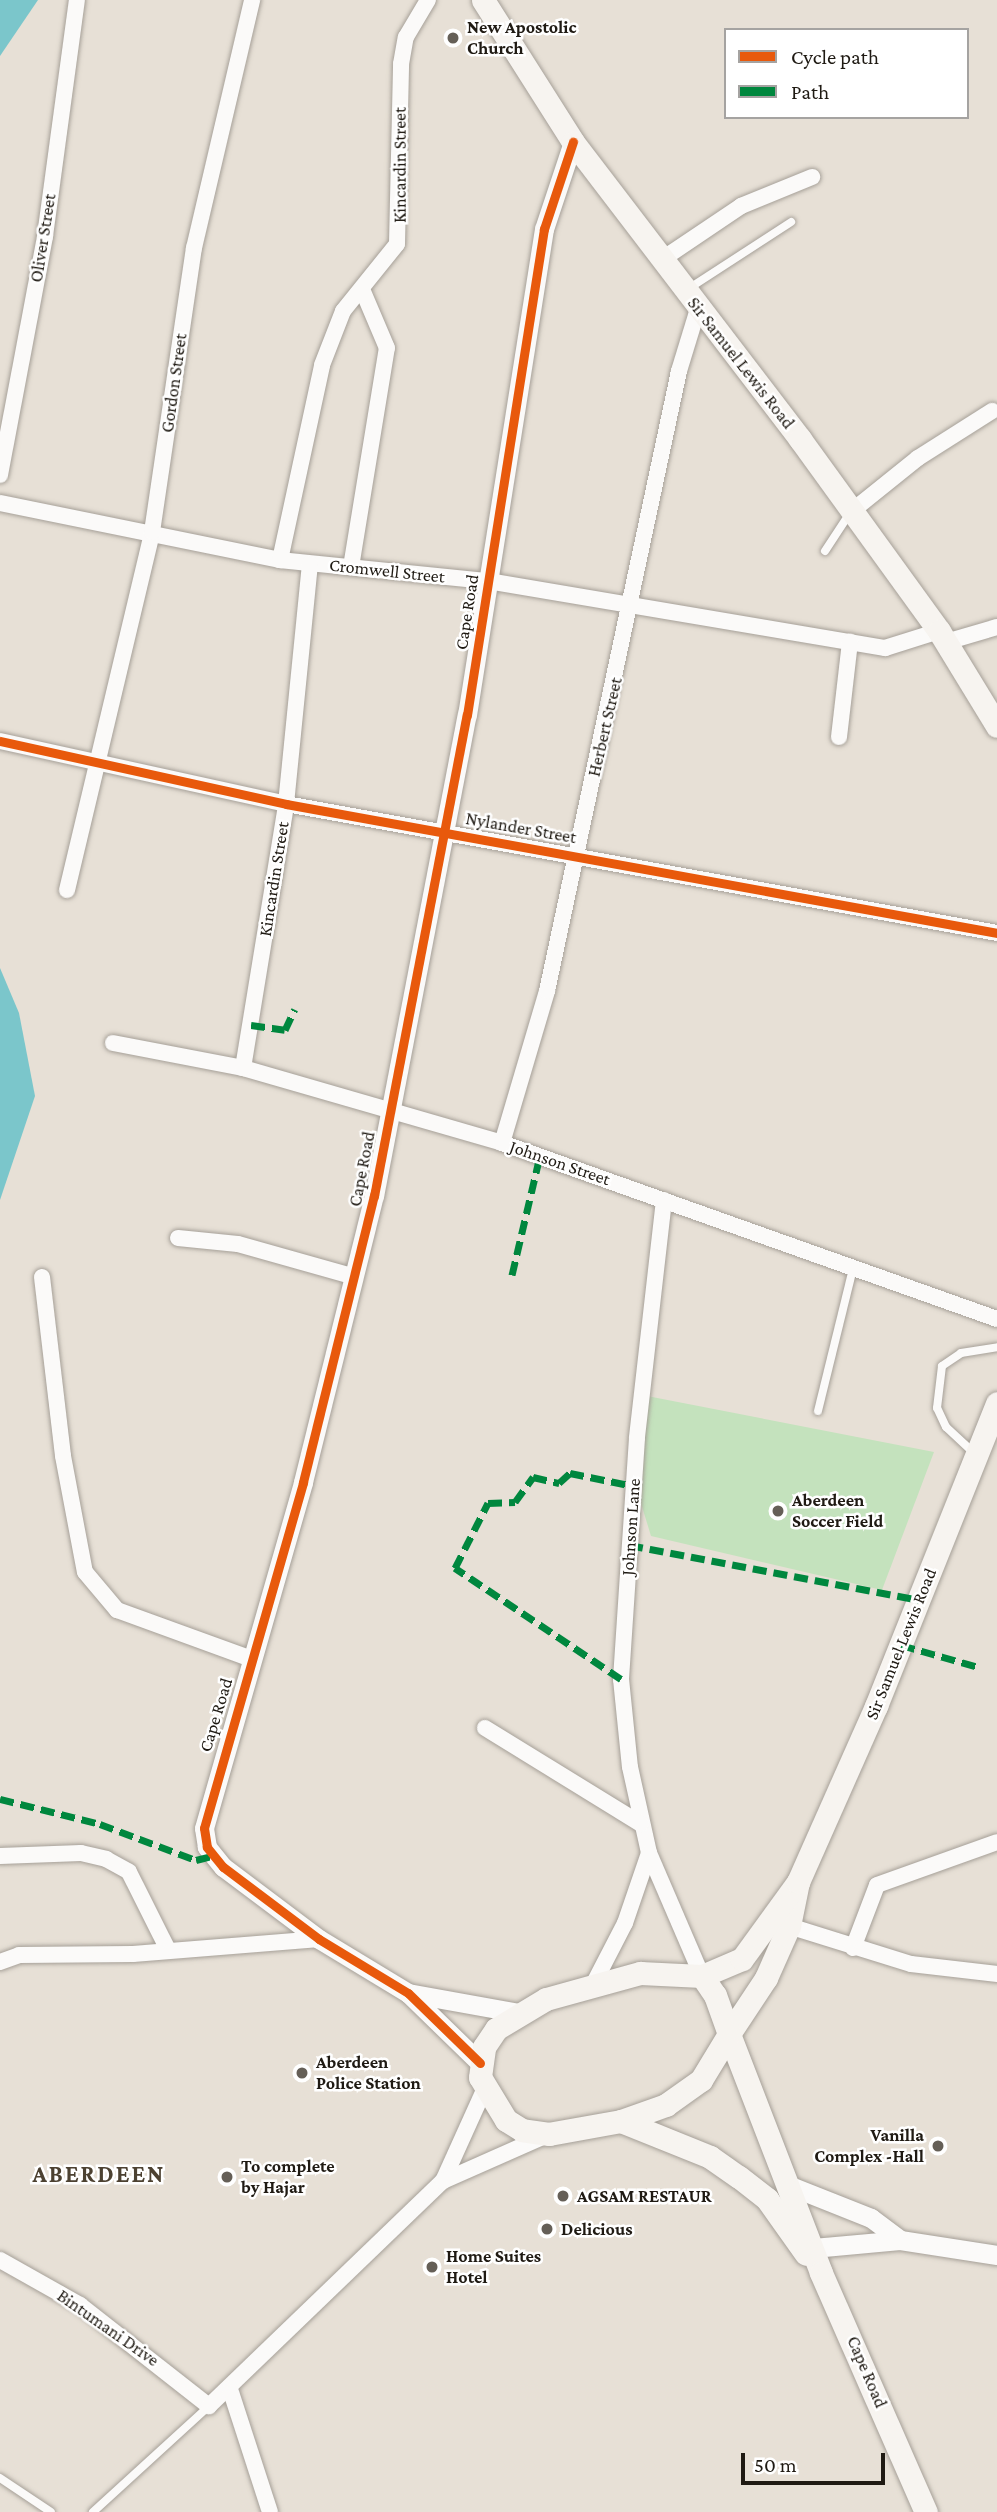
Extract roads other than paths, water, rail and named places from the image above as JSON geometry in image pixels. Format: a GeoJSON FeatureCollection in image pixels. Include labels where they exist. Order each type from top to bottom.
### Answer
{"type":"FeatureCollection","features":[{"type":"Feature","properties":{"kind":"main road","name":"Sir Samuel Lewis Road"},"geometry":{"type":"LineString","coordinates":[[483,0],[573,142],[852,511],[942,637],[997,726]]}},
{"type":"Feature","properties":{"kind":"main road","name":"Sir Samuel Lewis Road"},"geometry":{"type":"LineString","coordinates":[[798,1882],[997,1403]]}},
{"type":"Feature","properties":{"kind":"main road"},"geometry":{"type":"LineString","coordinates":[[798,1882],[789,1926],[766,1978],[701,2080],[666,2105],[621,2121],[549,2134],[522,2130],[506,2120],[484,2090],[480,2063],[496,2029],[519,2013],[594,1983],[640,1973],[702,1976],[741,1959],[798,1882]]}},
{"type":"Feature","properties":{"kind":"main road"},"geometry":{"type":"LineString","coordinates":[[702,1976],[729,2034],[788,2185],[808,2248]]}},
{"type":"Feature","properties":{"kind":"main road"},"geometry":{"type":"LineString","coordinates":[[621,2121],[710,2157],[767,2199],[808,2248]]}},
{"type":"Feature","properties":{"kind":"main road","name":"Cape Road"},"geometry":{"type":"LineString","coordinates":[[808,2248],[926,2512]]}},
{"type":"Feature","properties":{"kind":"street","name":"Oliver Street"},"geometry":{"type":"LineString","coordinates":[[0,475],[45,236],[77,0]]}},
{"type":"Feature","properties":{"kind":"street","name":"Gordon Street"},"geometry":{"type":"LineString","coordinates":[[67,890],[100,766],[152,532],[194,248],[253,0]]}},
{"type":"Feature","properties":{"kind":"street","name":"Kincardin Street"},"geometry":{"type":"LineString","coordinates":[[280,560],[322,365],[343,311],[397,244],[401,64],[406,37],[428,0]]}},
{"type":"Feature","properties":{"kind":"street","name":"Cape Road"},"geometry":{"type":"LineString","coordinates":[[480,2063],[408,1993],[318,1940],[223,1867],[204,1837],[204,1814],[303,1482],[389,1110],[445,830],[488,582],[544,229],[573,142]]}},
{"type":"Feature","properties":{"kind":"street"},"geometry":{"type":"LineString","coordinates":[[662,260],[741,206],[812,177]]}},
{"type":"Feature","properties":{"kind":"street"},"geometry":{"type":"LineString","coordinates":[[351,567],[387,348],[362,289]]}},
{"type":"Feature","properties":{"kind":"street","name":"Herbert Street"},"geometry":{"type":"LineString","coordinates":[[502,1143],[537,1034],[633,607],[692,300]]}},
{"type":"Feature","properties":{"kind":"street"},"geometry":{"type":"LineString","coordinates":[[852,511],[918,458],[992,411]]}},
{"type":"Feature","properties":{"kind":"street","name":"Cromwell Street"},"geometry":{"type":"LineString","coordinates":[[0,503],[280,560],[488,582],[890,648],[997,626]]}},
{"type":"Feature","properties":{"kind":"street","name":"Kincardin Street"},"geometry":{"type":"LineString","coordinates":[[243,1068],[286,804],[310,564]]}},
{"type":"Feature","properties":{"kind":"street"},"geometry":{"type":"LineString","coordinates":[[839,737],[850,642]]}},
{"type":"Feature","properties":{"kind":"street","name":"Nylander Street"},"geometry":{"type":"LineString","coordinates":[[0,741],[100,766],[286,804],[445,830],[997,933]]}},
{"type":"Feature","properties":{"kind":"street","name":"Johnson Street"},"geometry":{"type":"LineString","coordinates":[[113,1043],[243,1068],[502,1143],[997,1319]]}},
{"type":"Feature","properties":{"kind":"street","name":"Johnson Lane"},"geometry":{"type":"LineString","coordinates":[[664,1200],[637,1438],[621,1679],[641,1824],[649,1853],[702,1976]]}},
{"type":"Feature","properties":{"kind":"street"},"geometry":{"type":"LineString","coordinates":[[178,1238],[238,1244],[352,1276]]}},
{"type":"Feature","properties":{"kind":"street"},"geometry":{"type":"LineString","coordinates":[[42,1277],[63,1457],[85,1572],[117,1610],[249,1658]]}},
{"type":"Feature","properties":{"kind":"street"},"geometry":{"type":"LineString","coordinates":[[485,1728],[641,1824]]}},
{"type":"Feature","properties":{"kind":"street"},"geometry":{"type":"LineString","coordinates":[[853,1948],[877,1885],[997,1842]]}},
{"type":"Feature","properties":{"kind":"street"},"geometry":{"type":"LineString","coordinates":[[0,1856],[81,1853],[106,1859],[129,1872],[167,1950]]}},
{"type":"Feature","properties":{"kind":"street"},"geometry":{"type":"LineString","coordinates":[[594,1983],[625,1923],[649,1853]]}},
{"type":"Feature","properties":{"kind":"street"},"geometry":{"type":"LineString","coordinates":[[789,1926],[911,1964],[997,1974]]}},
{"type":"Feature","properties":{"kind":"street"},"geometry":{"type":"LineString","coordinates":[[0,1962],[19,1955],[167,1950],[318,1940]]}},
{"type":"Feature","properties":{"kind":"street","name":"Cape Road"},"geometry":{"type":"LineString","coordinates":[[408,1993],[519,2013]]}},
{"type":"Feature","properties":{"kind":"street"},"geometry":{"type":"LineString","coordinates":[[443,2181],[484,2090]]}},
{"type":"Feature","properties":{"kind":"street"},"geometry":{"type":"LineString","coordinates":[[209,2406],[230,2389],[443,2181],[549,2134]]}},
{"type":"Feature","properties":{"kind":"street"},"geometry":{"type":"LineString","coordinates":[[788,2185],[871,2218],[900,2240]]}},
{"type":"Feature","properties":{"kind":"street"},"geometry":{"type":"LineString","coordinates":[[808,2248],[900,2240],[997,2255]]}},
{"type":"Feature","properties":{"kind":"street","name":"Bintumani Drive"},"geometry":{"type":"LineString","coordinates":[[0,2260],[80,2305],[209,2406]]}},
{"type":"Feature","properties":{"kind":"street"},"geometry":{"type":"LineString","coordinates":[[230,2389],[270,2512]]}},
{"type":"Feature","properties":{"kind":"lane"},"geometry":{"type":"LineString","coordinates":[[692,300],[791,222]]}},
{"type":"Feature","properties":{"kind":"lane"},"geometry":{"type":"LineString","coordinates":[[825,551],[852,511]]}},
{"type":"Feature","properties":{"kind":"lane"},"geometry":{"type":"LineString","coordinates":[[818,1411],[853,1267]]}},
{"type":"Feature","properties":{"kind":"lane"},"geometry":{"type":"LineString","coordinates":[[976,1455],[946,1427],[937,1408],[942,1366],[961,1353],[997,1347]]}},
{"type":"Feature","properties":{"kind":"lane"},"geometry":{"type":"LineString","coordinates":[[93,2512],[209,2406]]}},
{"type":"Feature","properties":{"kind":"lane"},"geometry":{"type":"LineString","coordinates":[[0,2478],[51,2512]]}},
{"type":"Feature","properties":{"kind":"water"},"geometry":{"type":"Polygon","coordinates":[[[0,0],[38,0],[0,56],[0,0]]]}},
{"type":"Feature","properties":{"kind":"water"},"geometry":{"type":"Polygon","coordinates":[[[0,968],[19,1013],[35,1096],[0,1200],[0,968]]]}},
{"type":"Feature","properties":{"kind":"place","name":"New Apostolic Church"},"geometry":{"type":"Point","coordinates":[453,38]}},
{"type":"Feature","properties":{"kind":"place","name":"Aberdeen Soccer Field"},"geometry":{"type":"Point","coordinates":[778,1511]}},
{"type":"Feature","properties":{"kind":"place","name":"Aberdeen Police Station"},"geometry":{"type":"Point","coordinates":[302,2073]}},
{"type":"Feature","properties":{"kind":"place","name":"Vanilla Complex -Hall"},"geometry":{"type":"Point","coordinates":[938,2146]}},
{"type":"Feature","properties":{"kind":"place","name":"To complete by Hajar"},"geometry":{"type":"Point","coordinates":[227,2177]}},
{"type":"Feature","properties":{"kind":"place","name":"AGSAM RESTAUR"},"geometry":{"type":"Point","coordinates":[563,2196]}},
{"type":"Feature","properties":{"kind":"place","name":"Delicious"},"geometry":{"type":"Point","coordinates":[547,2229]}},
{"type":"Feature","properties":{"kind":"place","name":"Home Suites Hotel"},"geometry":{"type":"Point","coordinates":[432,2267]}},
{"type":"Feature","properties":{"kind":"district","name":"ABERDEEN"},"geometry":{"type":"Point","coordinates":[99,2174]}}]}
